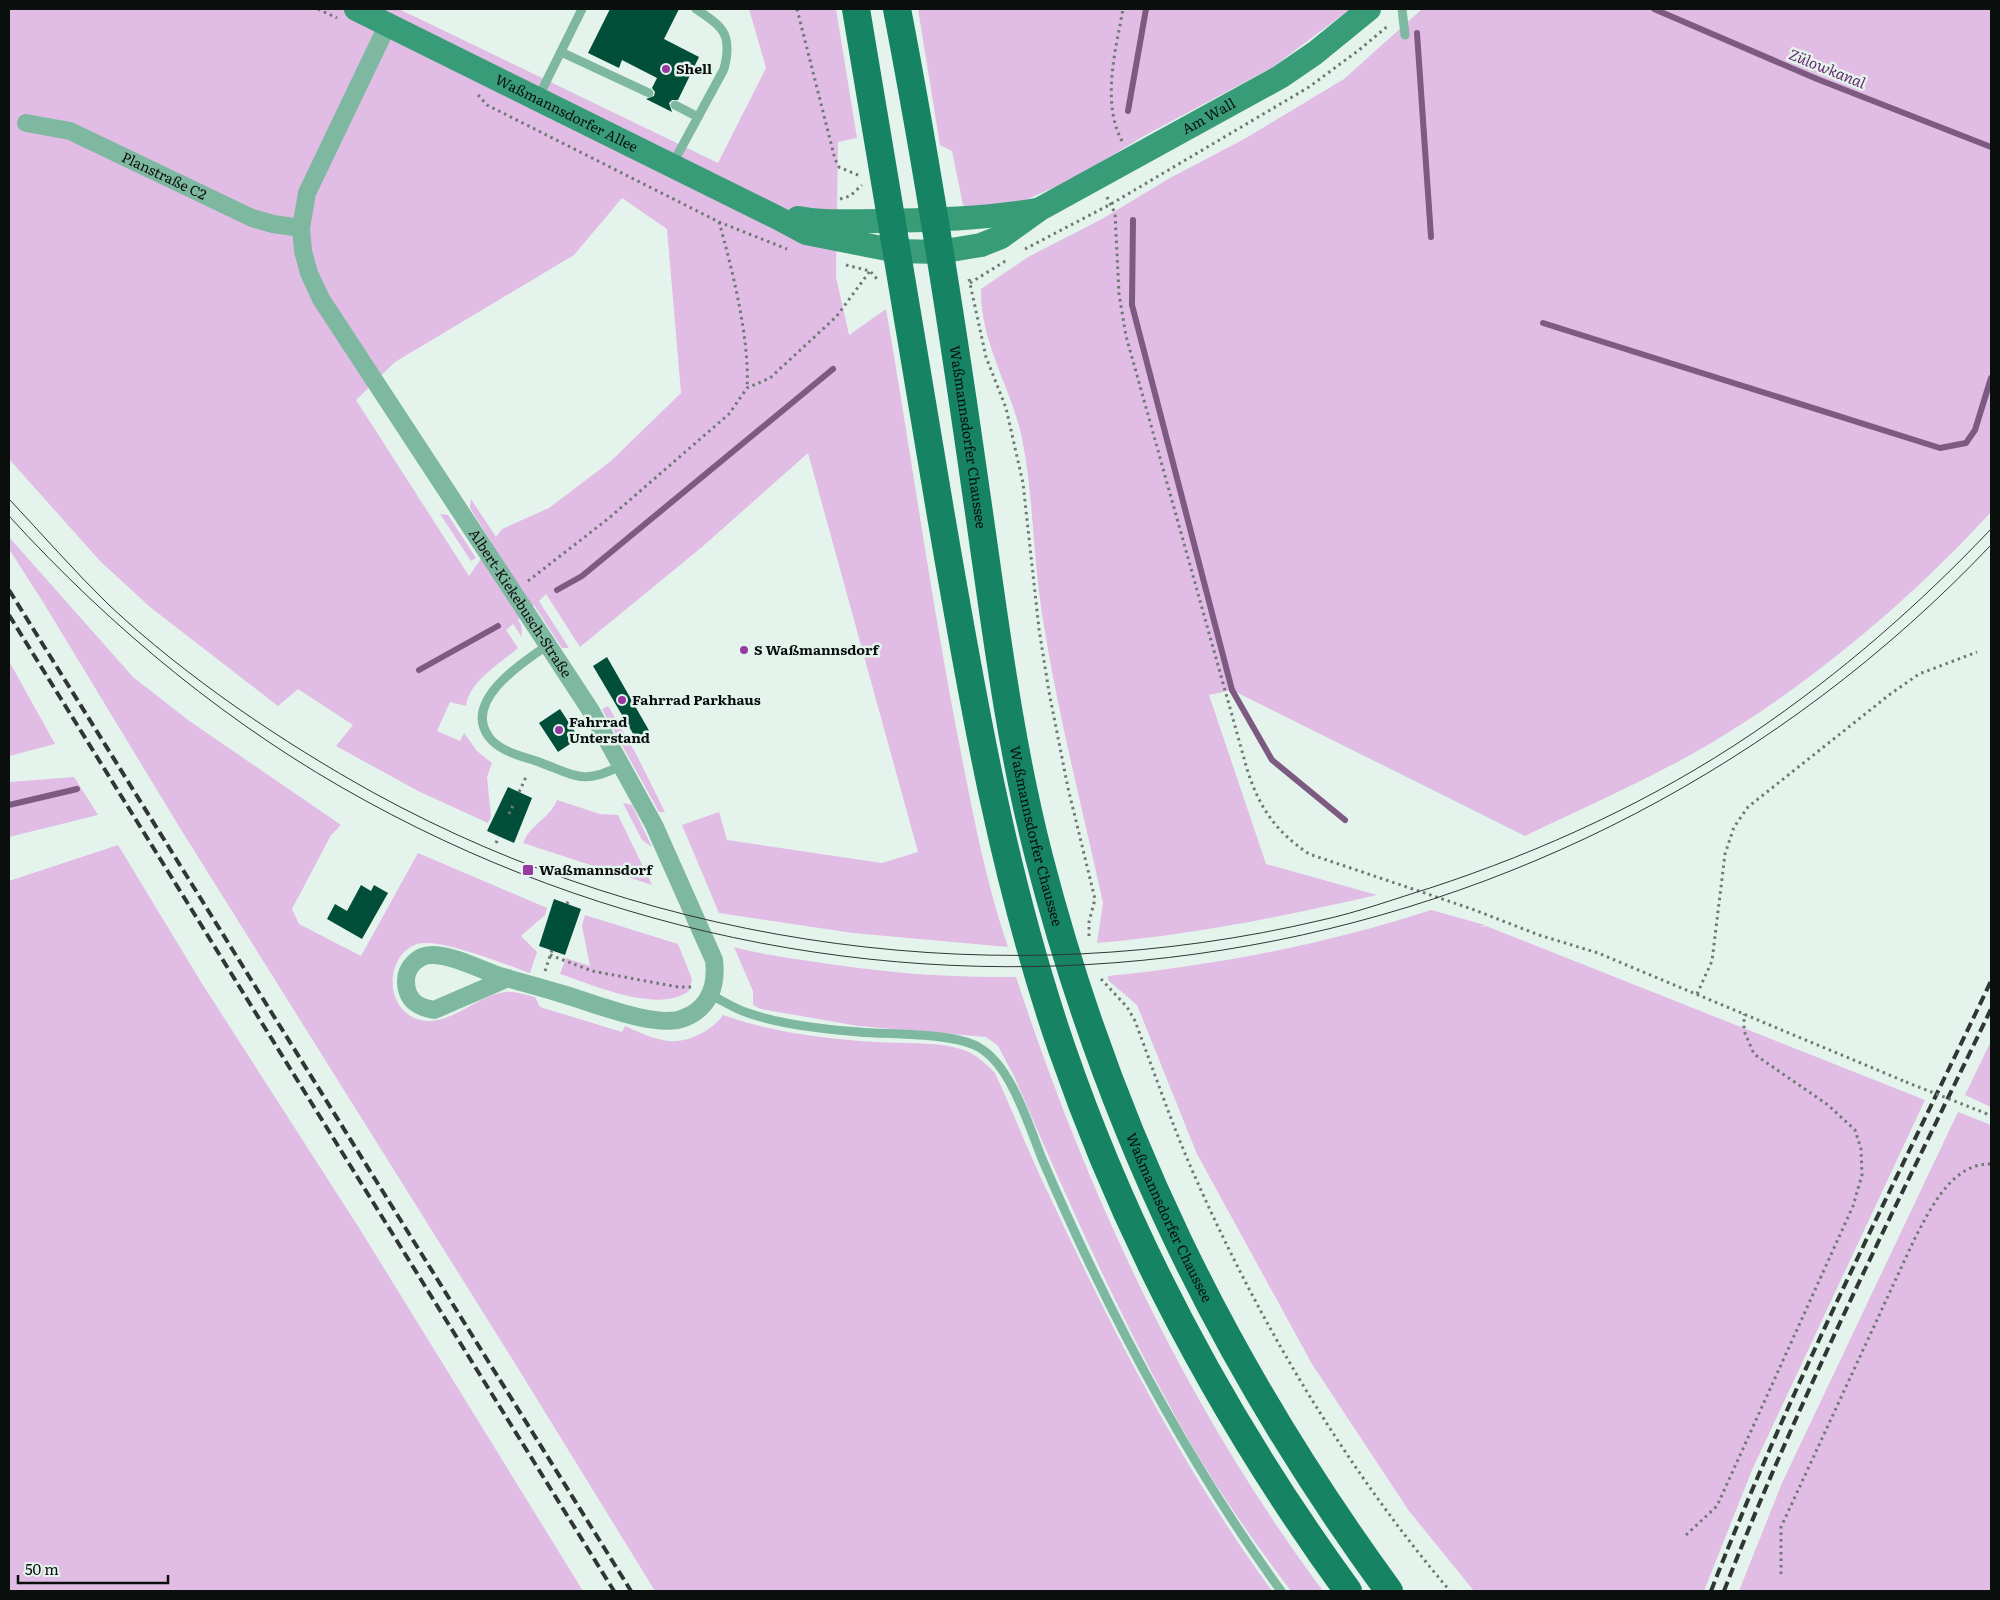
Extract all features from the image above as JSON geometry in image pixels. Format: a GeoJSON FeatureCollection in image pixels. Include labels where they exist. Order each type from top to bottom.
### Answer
{"type":"FeatureCollection","features":[{"type":"Feature","properties":{"kind":"main road"},"geometry":{"type":"LineString","coordinates":[[856,9],[879,221],[897,251],[980,738],[1006,859],[1026,937],[1087,1116],[1140,1239],[1173,1308],[1245,1438],[1323,1557],[1348,1591]]}},
{"type":"Feature","properties":{"kind":"main road","name":"Waßmannsdorfer Chaussee"},"geometry":{"type":"LineString","coordinates":[[897,9],[934,220],[976,489],[1002,675],[1036,844],[1061,938],[1086,976],[1103,1065],[1146,1173],[1205,1298],[1237,1358],[1306,1473],[1389,1591]]}},
{"type":"Feature","properties":{"kind":"street","name":"Waßmannsdorfer Allee"},"geometry":{"type":"LineString","coordinates":[[356,9],[776,216],[806,233],[897,251],[939,252]]}},
{"type":"Feature","properties":{"kind":"street","name":"Am Wall"},"geometry":{"type":"LineString","coordinates":[[939,252],[981,244],[1001,236],[1040,209],[1280,77],[1315,53],[1369,9]]}},
{"type":"Feature","properties":{"kind":"street","name":"Albert-Kiekebusch-Straße"},"geometry":{"type":"LineString","coordinates":[[388,24],[314,174],[307,193],[301,228],[303,251],[308,273],[321,299],[591,711],[622,765],[654,825],[714,960],[716,977],[705,990]]}},
{"type":"Feature","properties":{"kind":"street","name":"Planstraße C2"},"geometry":{"type":"LineString","coordinates":[[26,123],[70,131],[252,218],[273,224],[301,228]]}},
{"type":"Feature","properties":{"kind":"street","name":"Am Wall"},"geometry":{"type":"LineString","coordinates":[[934,220],[990,218],[1040,209]]}},
{"type":"Feature","properties":{"kind":"street","name":"Waßmannsdorfer Allee"},"geometry":{"type":"LineString","coordinates":[[776,216],[834,222],[934,220]]}},
{"type":"Feature","properties":{"kind":"street"},"geometry":{"type":"LineString","coordinates":[[508,978],[434,1010],[423,1008],[412,1001],[406,990],[406,978],[409,968],[418,958],[430,955],[443,956],[508,978],[639,1017],[663,1021],[683,1019],[698,1010],[705,990]]}},
{"type":"Feature","properties":{"kind":"lane"},"geometry":{"type":"LineString","coordinates":[[538,99],[582,9]]}},
{"type":"Feature","properties":{"kind":"lane"},"geometry":{"type":"LineString","coordinates":[[672,165],[724,69],[728,52],[727,37],[718,24],[696,9]]}},
{"type":"Feature","properties":{"kind":"lane"},"geometry":{"type":"LineString","coordinates":[[1403,10],[1405,35]]}},
{"type":"Feature","properties":{"kind":"lane"},"geometry":{"type":"LineString","coordinates":[[561,52],[649,93]]}},
{"type":"Feature","properties":{"kind":"lane"},"geometry":{"type":"LineString","coordinates":[[675,106],[698,117]]}},
{"type":"Feature","properties":{"kind":"lane"},"geometry":{"type":"LineString","coordinates":[[548,645],[502,679],[489,696],[483,721],[489,737],[502,748],[578,776],[597,777],[622,765]]}},
{"type":"Feature","properties":{"kind":"lane"},"geometry":{"type":"LineString","coordinates":[[705,990],[747,1013],[790,1023],[858,1032],[962,1040],[980,1048],[995,1062],[1011,1085],[1092,1268],[1175,1428],[1215,1494],[1281,1591]]}},
{"type":"Feature","properties":{"kind":"path"},"geometry":{"type":"LineString","coordinates":[[797,9],[835,158],[839,167],[860,174],[879,221]]}},
{"type":"Feature","properties":{"kind":"path"},"geometry":{"type":"LineString","coordinates":[[1123,9],[1116,49],[1111,101],[1119,137],[1132,160]]}},
{"type":"Feature","properties":{"kind":"path"},"geometry":{"type":"LineString","coordinates":[[1023,250],[1111,204],[1309,88],[1360,50],[1403,10]]}},
{"type":"Feature","properties":{"kind":"path"},"geometry":{"type":"LineString","coordinates":[[1098,178],[1115,213],[1119,294],[1126,336],[1247,769],[1256,798],[1272,821],[1289,840],[1309,854],[1472,909],[1539,935],[1598,953],[1991,1116]]}},
{"type":"Feature","properties":{"kind":"path"},"geometry":{"type":"LineString","coordinates":[[513,593],[609,518],[729,414],[747,388],[749,366],[728,252],[719,222]]}},
{"type":"Feature","properties":{"kind":"path"},"geometry":{"type":"LineString","coordinates":[[747,388],[770,378],[836,317],[870,270],[872,261],[870,247]]}},
{"type":"Feature","properties":{"kind":"path"},"geometry":{"type":"LineString","coordinates":[[1008,259],[971,282],[986,358],[1006,408],[1023,483],[1039,629],[1049,692],[1068,788],[1095,899],[1089,922],[1088,938],[1091,946]]}},
{"type":"Feature","properties":{"kind":"path"},"geometry":{"type":"LineString","coordinates":[[1697,994],[1712,961],[1725,854],[1734,827],[1748,807],[1911,679],[1919,674],[1977,652]]}},
{"type":"Feature","properties":{"kind":"path"},"geometry":{"type":"LineString","coordinates":[[519,792],[526,777]]}},
{"type":"Feature","properties":{"kind":"path"},"geometry":{"type":"LineString","coordinates":[[509,814],[513,805]]}},
{"type":"Feature","properties":{"kind":"path"},"geometry":{"type":"LineString","coordinates":[[496,843],[499,837]]}},
{"type":"Feature","properties":{"kind":"path"},"geometry":{"type":"LineString","coordinates":[[567,904],[569,899]]}},
{"type":"Feature","properties":{"kind":"path"},"geometry":{"type":"LineString","coordinates":[[550,956],[592,971],[678,987],[692,987],[705,990]]}},
{"type":"Feature","properties":{"kind":"path"},"geometry":{"type":"LineString","coordinates":[[1086,976],[1101,980],[1127,1008],[1135,1021],[1190,1163],[1224,1236],[1286,1353],[1334,1434],[1380,1503],[1408,1542],[1450,1591]]}},
{"type":"Feature","properties":{"kind":"path"},"geometry":{"type":"LineString","coordinates":[[1686,1535],[1717,1506],[1854,1206],[1862,1175],[1861,1149],[1855,1130],[1828,1105],[1754,1054],[1744,1031],[1744,1014]]}},
{"type":"Feature","properties":{"kind":"path"},"geometry":{"type":"LineString","coordinates":[[1781,1574],[1781,1527],[1914,1240],[1937,1197],[1956,1178],[1981,1163],[1991,1164]]}},
{"type":"Feature","properties":{"kind":"shaded area"},"geometry":{"type":"Polygon","coordinates":[[[9,9],[399,9],[718,163],[766,68],[749,9],[836,9],[857,138],[838,142],[836,277],[849,335],[886,309],[955,722],[984,864],[1008,947],[853,933],[719,913],[682,825],[719,812],[727,840],[882,863],[918,852],[808,453],[702,547],[580,647],[546,594],[539,601],[569,648],[562,648],[534,605],[518,620],[521,625],[522,637],[513,624],[506,630],[518,648],[479,681],[468,697],[466,706],[450,702],[437,731],[460,741],[464,733],[477,751],[492,763],[487,777],[491,817],[488,823],[418,791],[336,746],[353,725],[298,689],[278,706],[150,607],[100,561],[9,459],[9,9]],[[622,198],[574,255],[395,362],[356,400],[469,576],[492,543],[470,508],[471,499],[496,537],[502,529],[549,508],[611,461],[681,393],[667,229],[622,198]]]}},
{"type":"Feature","properties":{"kind":"shaded area"},"geometry":{"type":"Polygon","coordinates":[[[918,9],[1350,9],[1273,67],[1144,136],[1073,179],[1021,202],[974,208],[963,205],[952,151],[940,145],[918,9]]]}},
{"type":"Feature","properties":{"kind":"shaded area"},"geometry":{"type":"Polygon","coordinates":[[[1422,9],[1991,9],[1991,512],[1924,580],[1888,613],[1812,675],[1772,703],[1732,730],[1672,765],[1525,836],[1232,690],[1209,695],[1266,864],[1377,895],[1238,924],[1133,940],[1097,943],[1103,903],[1050,661],[1040,603],[1029,484],[1022,438],[985,328],[981,289],[1028,257],[1102,219],[1170,178],[1246,138],[1344,79],[1422,9]]]}},
{"type":"Feature","properties":{"kind":"shaded area"},"geometry":{"type":"Polygon","coordinates":[[[440,514],[448,515],[476,558],[471,561],[440,514]]]}},
{"type":"Feature","properties":{"kind":"shaded area"},"geometry":{"type":"Polygon","coordinates":[[[9,537],[133,677],[188,720],[341,825],[331,835],[292,909],[299,924],[361,956],[418,853],[547,908],[545,915],[521,936],[537,952],[530,973],[441,944],[417,944],[406,950],[394,970],[394,993],[406,1013],[417,1019],[440,1020],[483,999],[505,992],[512,992],[535,997],[540,1007],[622,1032],[625,1026],[669,1041],[692,1038],[713,1026],[723,1015],[760,1026],[819,1037],[888,1043],[943,1045],[964,1050],[981,1060],[995,1073],[1074,1248],[1152,1400],[1209,1497],[1272,1591],[655,1591],[180,828],[9,549],[9,537]]]}},
{"type":"Feature","properties":{"kind":"shaded area"},"geometry":{"type":"Polygon","coordinates":[[[9,661],[55,744],[9,756],[9,661]]]}},
{"type":"Feature","properties":{"kind":"shaded area"},"geometry":{"type":"Polygon","coordinates":[[[608,706],[635,752],[665,812],[659,812],[602,709],[608,706]]]}},
{"type":"Feature","properties":{"kind":"shaded area"},"geometry":{"type":"Polygon","coordinates":[[[74,777],[98,815],[9,837],[9,782],[74,777]]]}},
{"type":"Feature","properties":{"kind":"shaded area"},"geometry":{"type":"Polygon","coordinates":[[[557,800],[600,814],[618,815],[652,885],[523,843],[526,836],[554,807],[557,800]]]}},
{"type":"Feature","properties":{"kind":"shaded area"},"geometry":{"type":"Polygon","coordinates":[[[623,803],[632,805],[652,847],[642,840],[623,803]]]}},
{"type":"Feature","properties":{"kind":"shaded area"},"geometry":{"type":"Polygon","coordinates":[[[118,845],[201,982],[361,1231],[583,1591],[9,1591],[9,881],[118,845]]]}},
{"type":"Feature","properties":{"kind":"shaded area"},"geometry":{"type":"Polygon","coordinates":[[[1431,910],[1485,925],[1480,927],[1486,926],[1925,1100],[1752,1470],[1704,1591],[1474,1591],[1409,1511],[1312,1364],[1197,1154],[1137,1005],[1108,980],[1108,976],[1190,966],[1271,952],[1352,933],[1431,910]]]}},
{"type":"Feature","properties":{"kind":"shaded area"},"geometry":{"type":"Polygon","coordinates":[[[585,915],[678,944],[692,979],[689,991],[676,997],[660,1000],[643,999],[607,990],[560,974],[566,958],[590,966],[582,926],[585,915]]]}},
{"type":"Feature","properties":{"kind":"shaded area"},"geometry":{"type":"Polygon","coordinates":[[[734,947],[781,957],[886,971],[938,975],[1016,977],[1075,1139],[1108,1218],[1145,1296],[1184,1373],[1227,1448],[1273,1521],[1323,1591],[1291,1591],[1237,1516],[1187,1437],[1117,1304],[1014,1076],[998,1046],[986,1037],[858,1026],[761,1009],[753,1005],[753,991],[734,947]]]}},
{"type":"Feature","properties":{"kind":"shaded area"},"geometry":{"type":"Polygon","coordinates":[[[1991,1041],[1991,1107],[1965,1095],[1991,1041]]]}},
{"type":"Feature","properties":{"kind":"shaded area"},"geometry":{"type":"Polygon","coordinates":[[[1958,1112],[1991,1125],[1991,1591],[1739,1591],[1782,1483],[1958,1112]]]}},
{"type":"Feature","properties":{"kind":"building"},"geometry":{"type":"Polygon","coordinates":[[[610,9],[679,9],[664,39],[699,57],[678,100],[672,100],[669,103],[672,112],[646,99],[654,96],[655,92],[652,88],[657,78],[622,60],[619,68],[588,53],[610,9]]]}},
{"type":"Feature","properties":{"kind":"building","name":"Fahrrad Parkhaus"},"geometry":{"type":"Polygon","coordinates":[[[607,657],[651,734],[638,742],[593,666],[607,657]]]}},
{"type":"Feature","properties":{"kind":"building","name":"Fahrrad Unterstand"},"geometry":{"type":"Polygon","coordinates":[[[560,709],[579,738],[558,752],[539,723],[560,709]]]}},
{"type":"Feature","properties":{"kind":"building"},"geometry":{"type":"Polygon","coordinates":[[[508,787],[532,798],[514,843],[487,831],[508,787]]]}},
{"type":"Feature","properties":{"kind":"building"},"geometry":{"type":"Polygon","coordinates":[[[361,885],[371,891],[374,885],[388,893],[362,939],[327,919],[335,904],[347,911],[361,885]]]}},
{"type":"Feature","properties":{"kind":"building"},"geometry":{"type":"Polygon","coordinates":[[[554,899],[581,909],[565,955],[539,946],[554,899]]]}},
{"type":"Feature","properties":{"kind":"waterway"},"geometry":{"type":"LineString","coordinates":[[1128,111],[1146,9]]}},
{"type":"Feature","properties":{"kind":"waterway","name":"Zülowkanal"},"geometry":{"type":"LineString","coordinates":[[1654,9],[1817,79],[1991,147]]}},
{"type":"Feature","properties":{"kind":"waterway"},"geometry":{"type":"LineString","coordinates":[[1417,33],[1431,237]]}},
{"type":"Feature","properties":{"kind":"waterway"},"geometry":{"type":"LineString","coordinates":[[1133,220],[1132,305],[1232,690],[1272,760],[1345,820]]}},
{"type":"Feature","properties":{"kind":"waterway"},"geometry":{"type":"LineString","coordinates":[[1543,323],[1940,448],[1966,443],[1975,430],[1991,378]]}},
{"type":"Feature","properties":{"kind":"waterway"},"geometry":{"type":"LineString","coordinates":[[557,590],[582,576],[833,369]]}},
{"type":"Feature","properties":{"kind":"waterway"},"geometry":{"type":"LineString","coordinates":[[419,670],[498,626]]}},
{"type":"Feature","properties":{"kind":"waterway"},"geometry":{"type":"LineString","coordinates":[[9,805],[77,789]]}},
{"type":"Feature","properties":{"kind":"tram line"},"geometry":{"type":"LineString","coordinates":[[9,499],[109,605],[202,683],[270,730],[339,773],[374,793],[484,847],[598,890],[716,922],[837,944],[959,954],[1081,954],[1202,943],[1349,913],[1430,888],[1514,858],[1597,822],[1637,802],[1677,780],[1753,733],[1848,663],[1936,585],[1991,529]]}},
{"type":"Feature","properties":{"kind":"tram line"},"geometry":{"type":"LineString","coordinates":[[9,516],[89,598],[176,674],[268,742],[366,801],[573,893],[788,948],[1006,967],[1222,950],[1434,899],[1635,814],[1822,696],[1991,545]]}},
{"type":"Feature","properties":{"kind":"railway"},"geometry":{"type":"LineString","coordinates":[[9,590],[631,1591]]}},
{"type":"Feature","properties":{"kind":"railway"},"geometry":{"type":"LineString","coordinates":[[9,615],[614,1591]]}},
{"type":"Feature","properties":{"kind":"railway"},"geometry":{"type":"LineString","coordinates":[[1711,1591],[1775,1436],[1845,1284],[1991,981]]}},
{"type":"Feature","properties":{"kind":"railway"},"geometry":{"type":"LineString","coordinates":[[1724,1591],[1785,1443],[1818,1370],[1991,1009]]}},
{"type":"Feature","properties":{"kind":"place","name":"Shell"},"geometry":{"type":"Point","coordinates":[666,69]}},
{"type":"Feature","properties":{"kind":"place","name":"S Waßmannsdorf"},"geometry":{"type":"Point","coordinates":[744,650]}},
{"type":"Feature","properties":{"kind":"place","name":"Fahrrad Parkhaus"},"geometry":{"type":"Point","coordinates":[622,700]}},
{"type":"Feature","properties":{"kind":"place","name":"Fahrrad Unterstand"},"geometry":{"type":"Point","coordinates":[559,730]}},
{"type":"Feature","properties":{"kind":"place","name":"Waßmannsdorf"},"geometry":{"type":"Point","coordinates":[528,870]}}]}
